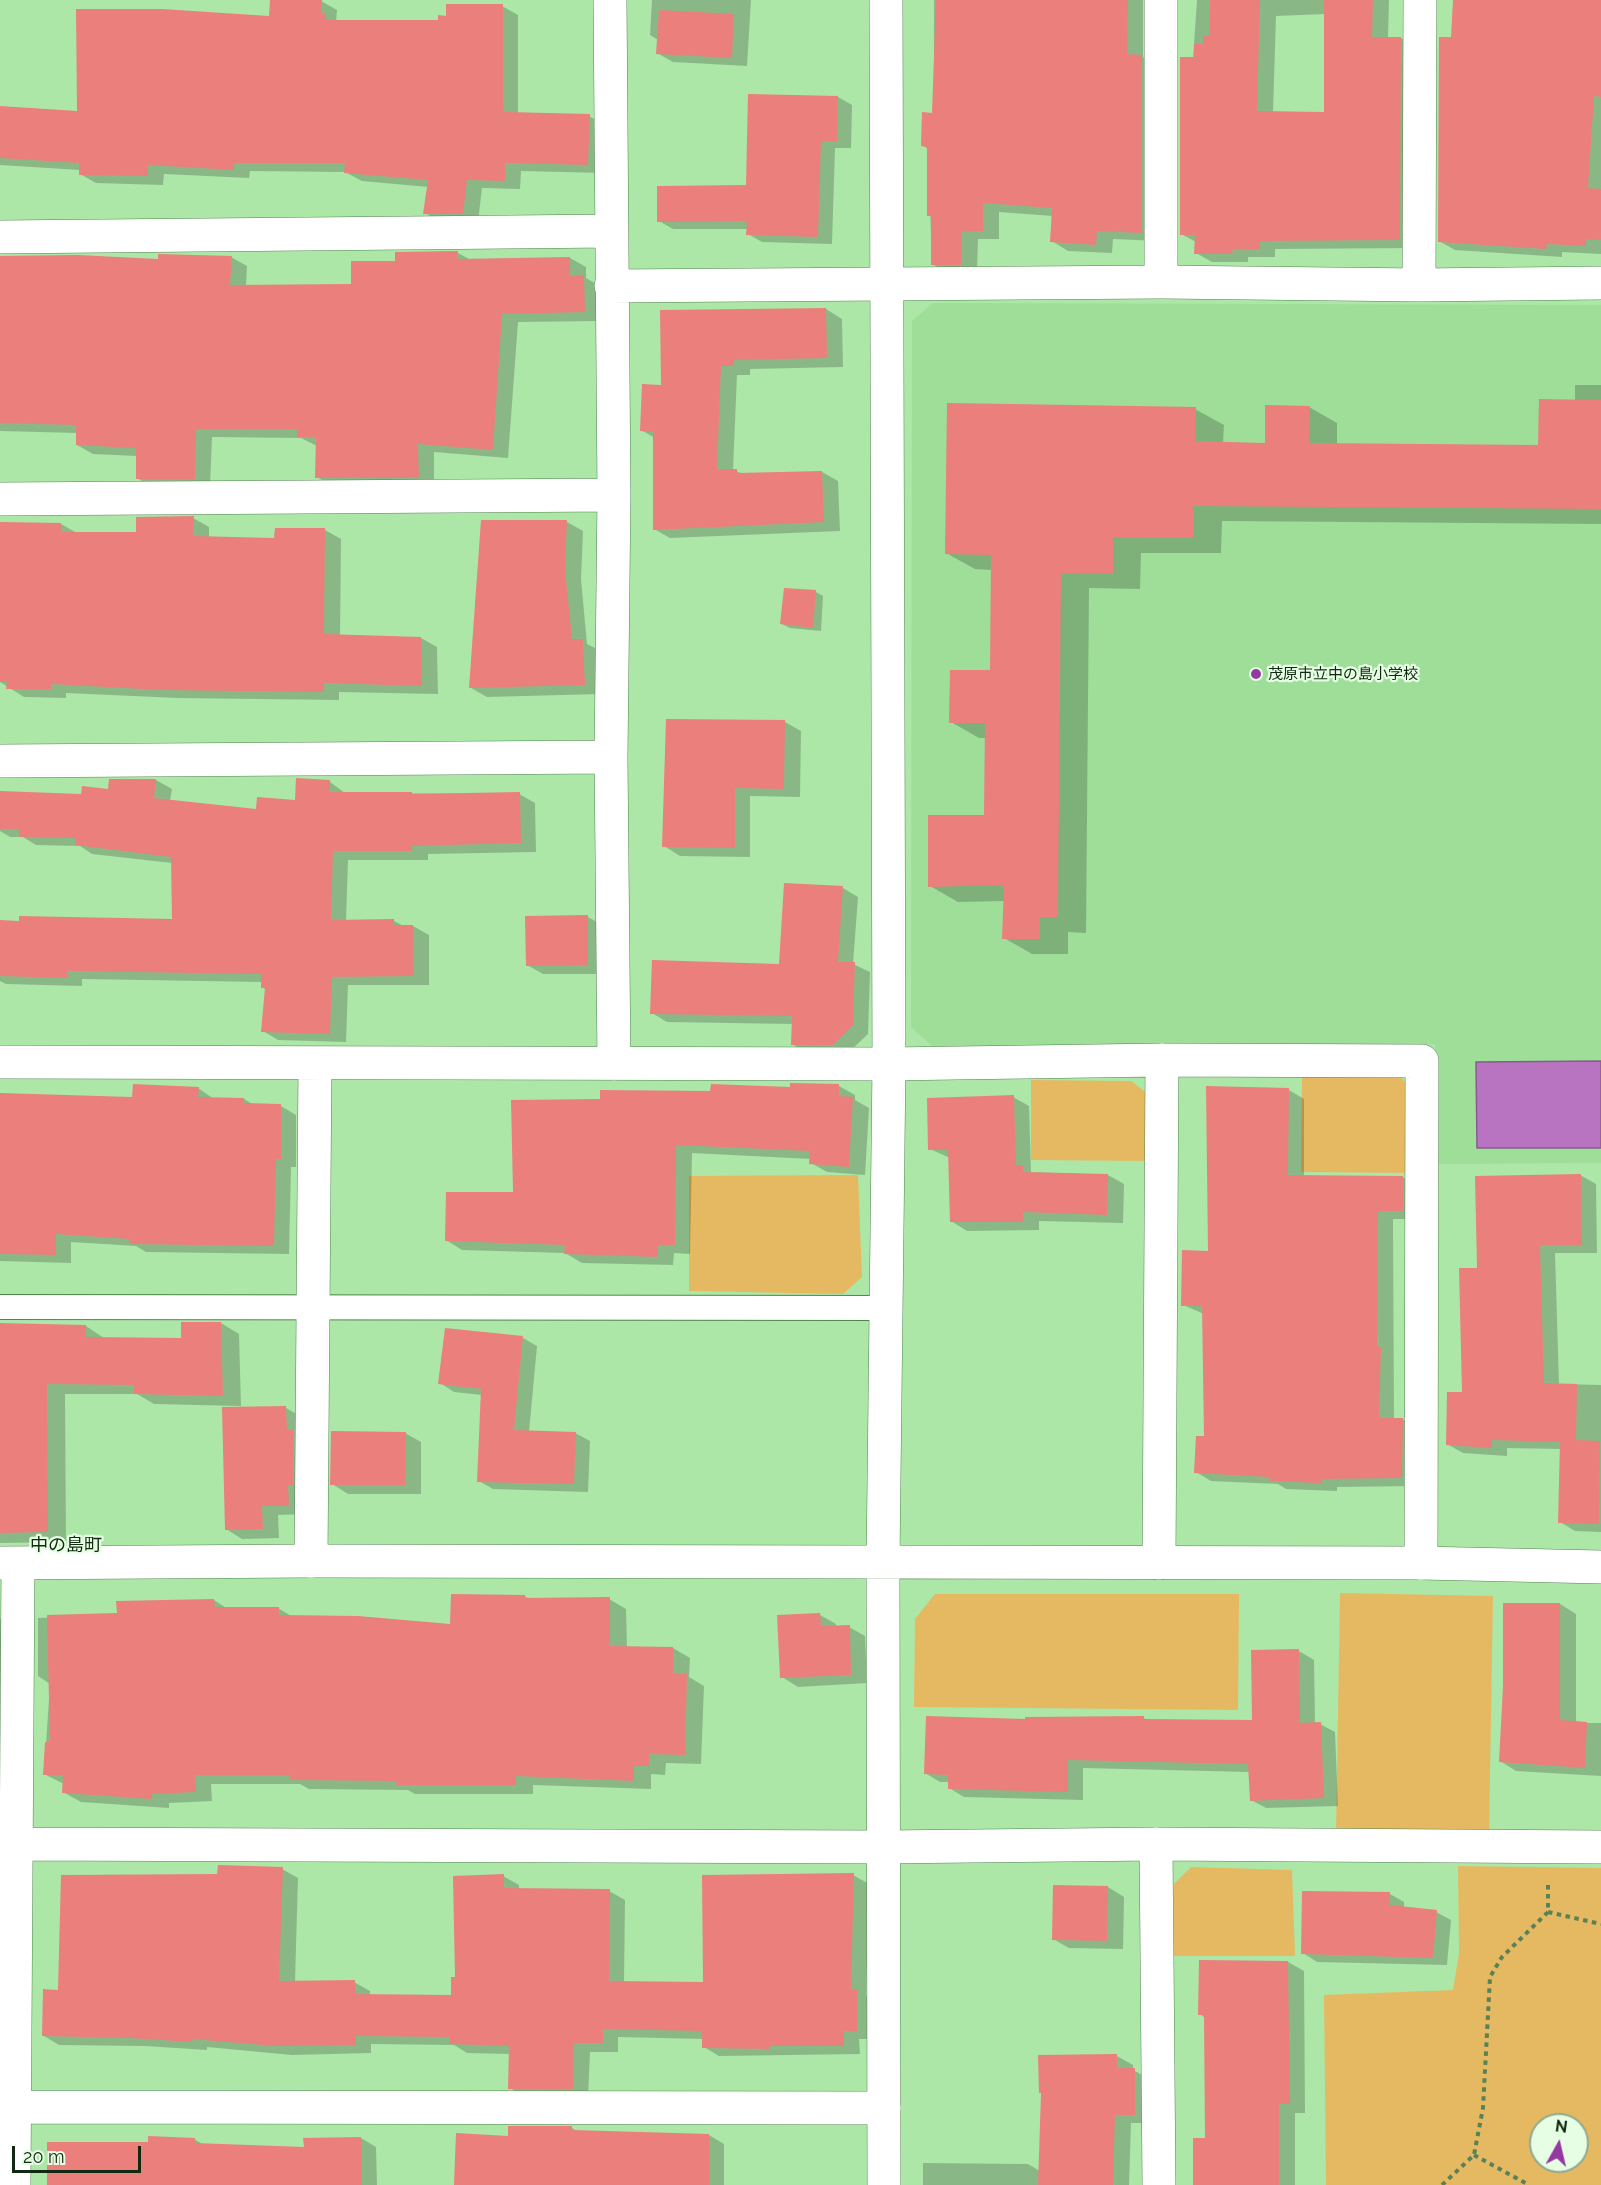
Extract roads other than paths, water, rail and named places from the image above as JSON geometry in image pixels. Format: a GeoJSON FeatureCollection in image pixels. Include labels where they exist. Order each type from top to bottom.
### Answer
{"type":"FeatureCollection","features":[{"type":"Feature","properties":{"kind":"street"},"geometry":{"type":"LineString","coordinates":[[610,0],[614,495],[612,757],[614,1064]]}},
{"type":"Feature","properties":{"kind":"street"},"geometry":{"type":"LineString","coordinates":[[884,2185],[883,1563],[889,1064],[886,0]]}},
{"type":"Feature","properties":{"kind":"street"},"geometry":{"type":"LineString","coordinates":[[1161,0],[1161,282]]}},
{"type":"Feature","properties":{"kind":"street"},"geometry":{"type":"LineString","coordinates":[[1419,285],[1420,0]]}},
{"type":"Feature","properties":{"kind":"street"},"geometry":{"type":"LineString","coordinates":[[0,237],[611,231]]}},
{"type":"Feature","properties":{"kind":"street"},"geometry":{"type":"LineString","coordinates":[[611,286],[1161,282],[1419,285],[1601,283]]}},
{"type":"Feature","properties":{"kind":"street"},"geometry":{"type":"LineString","coordinates":[[0,499],[614,495]]}},
{"type":"Feature","properties":{"kind":"street"},"geometry":{"type":"LineString","coordinates":[[0,761],[612,757]]}},
{"type":"Feature","properties":{"kind":"street"},"geometry":{"type":"LineString","coordinates":[[1160,1563],[1162,1060]]}},
{"type":"Feature","properties":{"kind":"street"},"geometry":{"type":"LineString","coordinates":[[0,1062],[889,1064],[1162,1060],[1422,1061],[1421,1563]]}},
{"type":"Feature","properties":{"kind":"street"},"geometry":{"type":"LineString","coordinates":[[311,1561],[315,1063]]}},
{"type":"Feature","properties":{"kind":"street"},"geometry":{"type":"LineString","coordinates":[[14,2185],[7,2107],[16,1844],[9,1564],[311,1561],[1421,1563],[1601,1567]]}},
{"type":"Feature","properties":{"kind":"street"},"geometry":{"type":"LineString","coordinates":[[16,1844],[884,1847],[1156,1844],[1601,1847]]}},
{"type":"Feature","properties":{"kind":"street"},"geometry":{"type":"LineString","coordinates":[[1156,1844],[1159,2185]]}},
{"type":"Feature","properties":{"kind":"street"},"geometry":{"type":"LineString","coordinates":[[7,2107],[884,2108]]}},
{"type":"Feature","properties":{"kind":"lane"},"geometry":{"type":"LineString","coordinates":[[0,1307],[886,1308]]}},
{"type":"Feature","properties":{"kind":"place","name":"茂原市立中の島小学校"},"geometry":{"type":"Point","coordinates":[1256,674]}},
{"type":"Feature","properties":{"kind":"district","name":"中の島町"},"geometry":{"type":"Point","coordinates":[66,1546]}}]}
